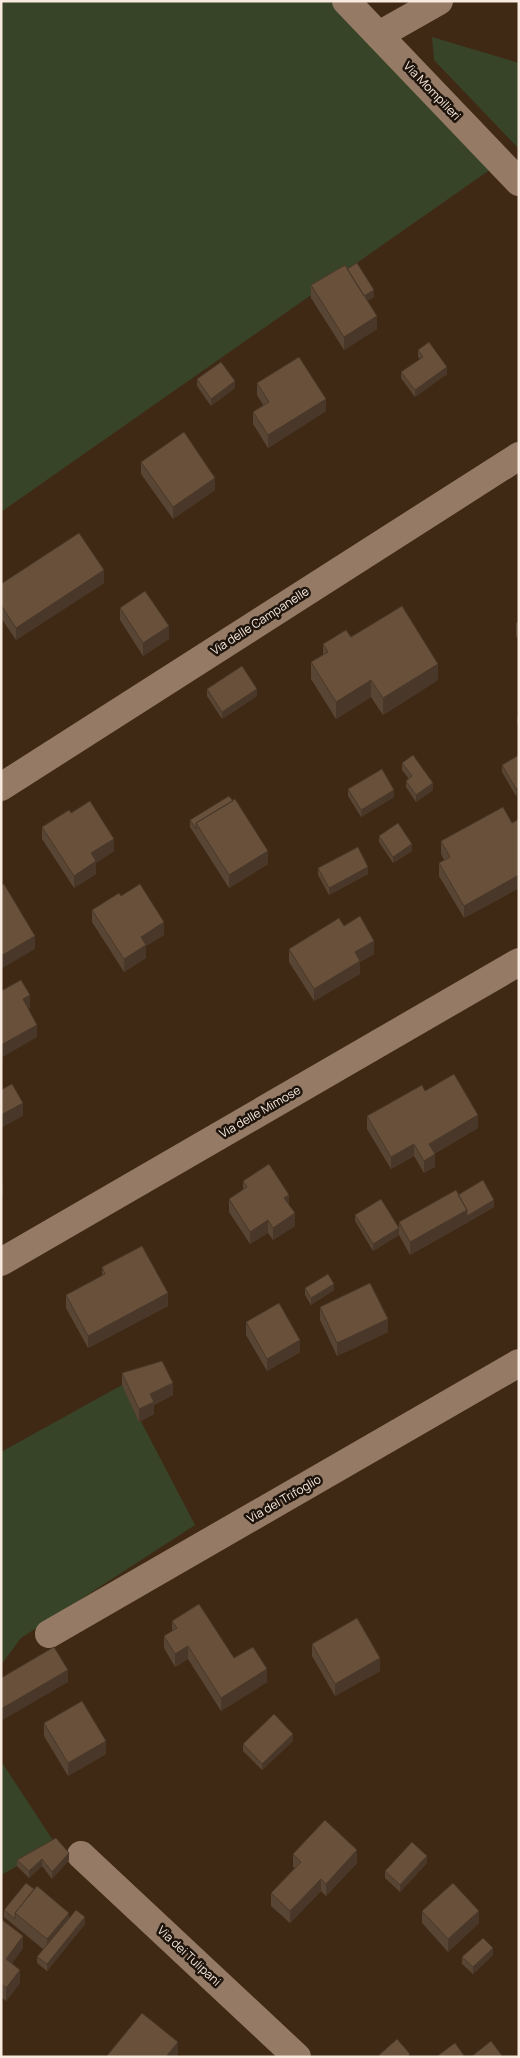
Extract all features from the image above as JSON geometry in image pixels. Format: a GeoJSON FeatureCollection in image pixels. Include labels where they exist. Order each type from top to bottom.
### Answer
{"type":"FeatureCollection","features":[{"type":"Feature","properties":{"kind":"street","name":"Via Mompilieri"},"geometry":{"type":"LineString","coordinates":[[346,1],[519,182]]}},
{"type":"Feature","properties":{"kind":"street"},"geometry":{"type":"LineString","coordinates":[[379,35],[439,1]]}},
{"type":"Feature","properties":{"kind":"street","name":"Via delle Campanelle"},"geometry":{"type":"LineString","coordinates":[[1,786],[519,456]]}},
{"type":"Feature","properties":{"kind":"street","name":"Via delle Mimose"},"geometry":{"type":"LineString","coordinates":[[1,1262],[519,962]]}},
{"type":"Feature","properties":{"kind":"street","name":"Via del Trifoglio"},"geometry":{"type":"LineString","coordinates":[[49,1634],[519,1363]]}},
{"type":"Feature","properties":{"kind":"street","name":"Via dei Tulipani"},"geometry":{"type":"LineString","coordinates":[[81,1855],[297,2057]]}},
{"type":"Feature","properties":{"kind":"green space"},"geometry":{"type":"Polygon","coordinates":[[[1,1],[330,1],[491,169],[1,512],[1,1]]]}},
{"type":"Feature","properties":{"kind":"green space"},"geometry":{"type":"Polygon","coordinates":[[[432,37],[519,63],[519,149],[434,60],[432,37]]]}},
{"type":"Feature","properties":{"kind":"green space"},"geometry":{"type":"Polygon","coordinates":[[[122,1385],[195,1525],[21,1638],[1,1665],[1,1452],[122,1385]]]}},
{"type":"Feature","properties":{"kind":"green space"},"geometry":{"type":"Polygon","coordinates":[[[1,1761],[56,1845],[1,1875],[1,1761]]]}},
{"type":"Feature","properties":{"kind":"building"},"geometry":{"type":"Polygon","coordinates":[[[357,263],[374,290],[364,296],[347,269],[357,263]]]}},
{"type":"Feature","properties":{"kind":"building"},"geometry":{"type":"Polygon","coordinates":[[[345,265],[377,316],[344,337],[311,285],[345,265]]]}},
{"type":"Feature","properties":{"kind":"building"},"geometry":{"type":"Polygon","coordinates":[[[429,342],[447,367],[415,390],[401,372],[423,357],[418,350],[429,342]]]}},
{"type":"Feature","properties":{"kind":"building"},"geometry":{"type":"Polygon","coordinates":[[[299,357],[326,399],[268,435],[253,412],[269,402],[257,383],[299,357]]]}},
{"type":"Feature","properties":{"kind":"building"},"geometry":{"type":"Polygon","coordinates":[[[221,362],[235,381],[211,399],[197,379],[221,362]]]}},
{"type":"Feature","properties":{"kind":"building"},"geometry":{"type":"Polygon","coordinates":[[[184,432],[215,478],[173,507],[141,462],[184,432]]]}},
{"type":"Feature","properties":{"kind":"building"},"geometry":{"type":"Polygon","coordinates":[[[79,533],[104,570],[16,628],[1,605],[1,584],[79,533]]]}},
{"type":"Feature","properties":{"kind":"building"},"geometry":{"type":"Polygon","coordinates":[[[145,591],[169,626],[143,643],[120,608],[145,591]]]}},
{"type":"Feature","properties":{"kind":"building"},"geometry":{"type":"Polygon","coordinates":[[[402,606],[438,664],[383,698],[371,680],[336,702],[311,662],[328,652],[323,644],[346,630],[351,637],[402,606]]]}},
{"type":"Feature","properties":{"kind":"building"},"geometry":{"type":"Polygon","coordinates":[[[242,666],[257,689],[222,712],[207,689],[242,666]]]}},
{"type":"Feature","properties":{"kind":"building"},"geometry":{"type":"Polygon","coordinates":[[[413,755],[433,783],[416,795],[406,781],[412,776],[402,763],[413,755]]]}},
{"type":"Feature","properties":{"kind":"building"},"geometry":{"type":"Polygon","coordinates":[[[519,755],[519,787],[516,789],[502,765],[519,755]]]}},
{"type":"Feature","properties":{"kind":"building"},"geometry":{"type":"Polygon","coordinates":[[[382,769],[394,790],[361,810],[348,789],[382,769]]]}},
{"type":"Feature","properties":{"kind":"building"},"geometry":{"type":"Polygon","coordinates":[[[229,796],[233,801],[196,823],[196,829],[190,820],[229,796]]]}},
{"type":"Feature","properties":{"kind":"building"},"geometry":{"type":"Polygon","coordinates":[[[235,799],[268,851],[229,875],[196,823],[235,799]]]}},
{"type":"Feature","properties":{"kind":"building"},"geometry":{"type":"Polygon","coordinates":[[[90,801],[114,839],[91,853],[96,861],[74,876],[42,827],[69,810],[71,813],[90,801]]]}},
{"type":"Feature","properties":{"kind":"building"},"geometry":{"type":"Polygon","coordinates":[[[503,807],[512,823],[519,819],[519,875],[464,906],[439,863],[450,857],[441,841],[503,807]]]}},
{"type":"Feature","properties":{"kind":"building"},"geometry":{"type":"Polygon","coordinates":[[[398,823],[412,844],[393,857],[379,836],[398,823]]]}},
{"type":"Feature","properties":{"kind":"building"},"geometry":{"type":"Polygon","coordinates":[[[358,847],[368,867],[329,888],[318,868],[358,847]]]}},
{"type":"Feature","properties":{"kind":"building"},"geometry":{"type":"Polygon","coordinates":[[[4,884],[35,936],[1,956],[1,886],[4,884]]]}},
{"type":"Feature","properties":{"kind":"building"},"geometry":{"type":"Polygon","coordinates":[[[140,884],[164,922],[141,937],[146,945],[124,959],[92,910],[119,893],[121,896],[140,884]]]}},
{"type":"Feature","properties":{"kind":"building"},"geometry":{"type":"Polygon","coordinates":[[[360,916],[374,941],[355,952],[360,961],[314,989],[289,949],[339,918],[344,926],[360,916]]]}},
{"type":"Feature","properties":{"kind":"building"},"geometry":{"type":"Polygon","coordinates":[[[21,980],[30,995],[23,999],[37,1025],[1,1045],[1,991],[21,980]]]}},
{"type":"Feature","properties":{"kind":"building"},"geometry":{"type":"Polygon","coordinates":[[[454,1074],[478,1115],[429,1144],[435,1154],[424,1161],[414,1144],[391,1157],[367,1116],[422,1085],[425,1091],[454,1074]]]}},
{"type":"Feature","properties":{"kind":"building"},"geometry":{"type":"Polygon","coordinates":[[[12,1084],[23,1103],[1,1115],[1,1090],[12,1084]]]}},
{"type":"Feature","properties":{"kind":"building"},"geometry":{"type":"Polygon","coordinates":[[[269,1164],[289,1195],[284,1198],[295,1213],[273,1228],[268,1220],[250,1232],[229,1199],[247,1187],[243,1181],[269,1164]]]}},
{"type":"Feature","properties":{"kind":"building"},"geometry":{"type":"Polygon","coordinates":[[[483,1180],[494,1200],[467,1216],[467,1210],[458,1195],[483,1180]]]}},
{"type":"Feature","properties":{"kind":"building"},"geometry":{"type":"Polygon","coordinates":[[[456,1190],[467,1210],[410,1242],[399,1222],[456,1190]]]}},
{"type":"Feature","properties":{"kind":"building"},"geometry":{"type":"Polygon","coordinates":[[[381,1199],[399,1228],[373,1244],[355,1215],[381,1199]]]}},
{"type":"Feature","properties":{"kind":"building"},"geometry":{"type":"Polygon","coordinates":[[[142,1246],[168,1293],[88,1336],[66,1295],[105,1274],[102,1267],[142,1246]]]}},
{"type":"Feature","properties":{"kind":"building"},"geometry":{"type":"Polygon","coordinates":[[[328,1274],[334,1284],[311,1298],[305,1288],[328,1274]]]}},
{"type":"Feature","properties":{"kind":"building"},"geometry":{"type":"Polygon","coordinates":[[[370,1283],[388,1319],[337,1343],[320,1307],[370,1283]]]}},
{"type":"Feature","properties":{"kind":"building"},"geometry":{"type":"Polygon","coordinates":[[[279,1303],[300,1340],[267,1359],[246,1322],[279,1303]]]}},
{"type":"Feature","properties":{"kind":"building"},"geometry":{"type":"Polygon","coordinates":[[[162,1361],[173,1383],[150,1394],[154,1402],[139,1409],[122,1373],[162,1361]]]}},
{"type":"Feature","properties":{"kind":"building"},"geometry":{"type":"Polygon","coordinates":[[[199,1604],[234,1658],[253,1647],[267,1669],[221,1698],[188,1646],[175,1654],[164,1636],[177,1628],[172,1621],[199,1604]]]}},
{"type":"Feature","properties":{"kind":"building"},"geometry":{"type":"Polygon","coordinates":[[[357,1618],[380,1658],[335,1684],[312,1644],[357,1618]]]}},
{"type":"Feature","properties":{"kind":"building"},"geometry":{"type":"Polygon","coordinates":[[[54,1647],[68,1670],[1,1709],[1,1678],[54,1647]]]}},
{"type":"Feature","properties":{"kind":"building"},"geometry":{"type":"Polygon","coordinates":[[[82,1701],[106,1741],[68,1763],[44,1723],[82,1701]]]}},
{"type":"Feature","properties":{"kind":"building"},"geometry":{"type":"Polygon","coordinates":[[[274,1714],[293,1734],[262,1764],[243,1744],[274,1714]]]}},
{"type":"Feature","properties":{"kind":"building"},"geometry":{"type":"Polygon","coordinates":[[[325,1820],[357,1850],[326,1884],[321,1879],[290,1911],[271,1893],[301,1862],[293,1854],[325,1820]]]}},
{"type":"Feature","properties":{"kind":"building"},"geometry":{"type":"Polygon","coordinates":[[[56,1838],[69,1853],[52,1872],[42,1859],[29,1871],[17,1860],[56,1838]]]}},
{"type":"Feature","properties":{"kind":"building"},"geometry":{"type":"Polygon","coordinates":[[[412,1842],[427,1856],[400,1885],[385,1871],[412,1842]]]}},
{"type":"Feature","properties":{"kind":"building"},"geometry":{"type":"Polygon","coordinates":[[[26,1883],[34,1889],[15,1913],[15,1919],[4,1910],[26,1883]]]}},
{"type":"Feature","properties":{"kind":"building"},"geometry":{"type":"Polygon","coordinates":[[[453,1883],[479,1911],[448,1939],[422,1911],[453,1883]]]}},
{"type":"Feature","properties":{"kind":"building"},"geometry":{"type":"Polygon","coordinates":[[[37,1886],[69,1913],[47,1939],[15,1913],[37,1886]]]}},
{"type":"Feature","properties":{"kind":"building"},"geometry":{"type":"Polygon","coordinates":[[[76,1910],[85,1917],[47,1964],[37,1957],[76,1910]]]}},
{"type":"Feature","properties":{"kind":"building"},"geometry":{"type":"Polygon","coordinates":[[[1,1919],[23,1936],[6,1959],[20,1970],[6,1988],[1,1984],[1,1919]]]}},
{"type":"Feature","properties":{"kind":"building"},"geometry":{"type":"Polygon","coordinates":[[[483,1938],[493,1948],[473,1967],[462,1957],[483,1938]]]}},
{"type":"Feature","properties":{"kind":"building"},"geometry":{"type":"Polygon","coordinates":[[[142,2013],[178,2042],[166,2057],[106,2057],[142,2013]]]}},
{"type":"Feature","properties":{"kind":"building"},"geometry":{"type":"Polygon","coordinates":[[[397,2039],[410,2054],[408,2057],[377,2057],[397,2039]]]}},
{"type":"Feature","properties":{"kind":"building"},"geometry":{"type":"Polygon","coordinates":[[[491,2041],[503,2057],[471,2057],[491,2041]]]}},
{"type":"Feature","properties":{"kind":"building"},"geometry":{"type":"Polygon","coordinates":[[[455,2043],[465,2057],[436,2057],[455,2043]]]}}]}
